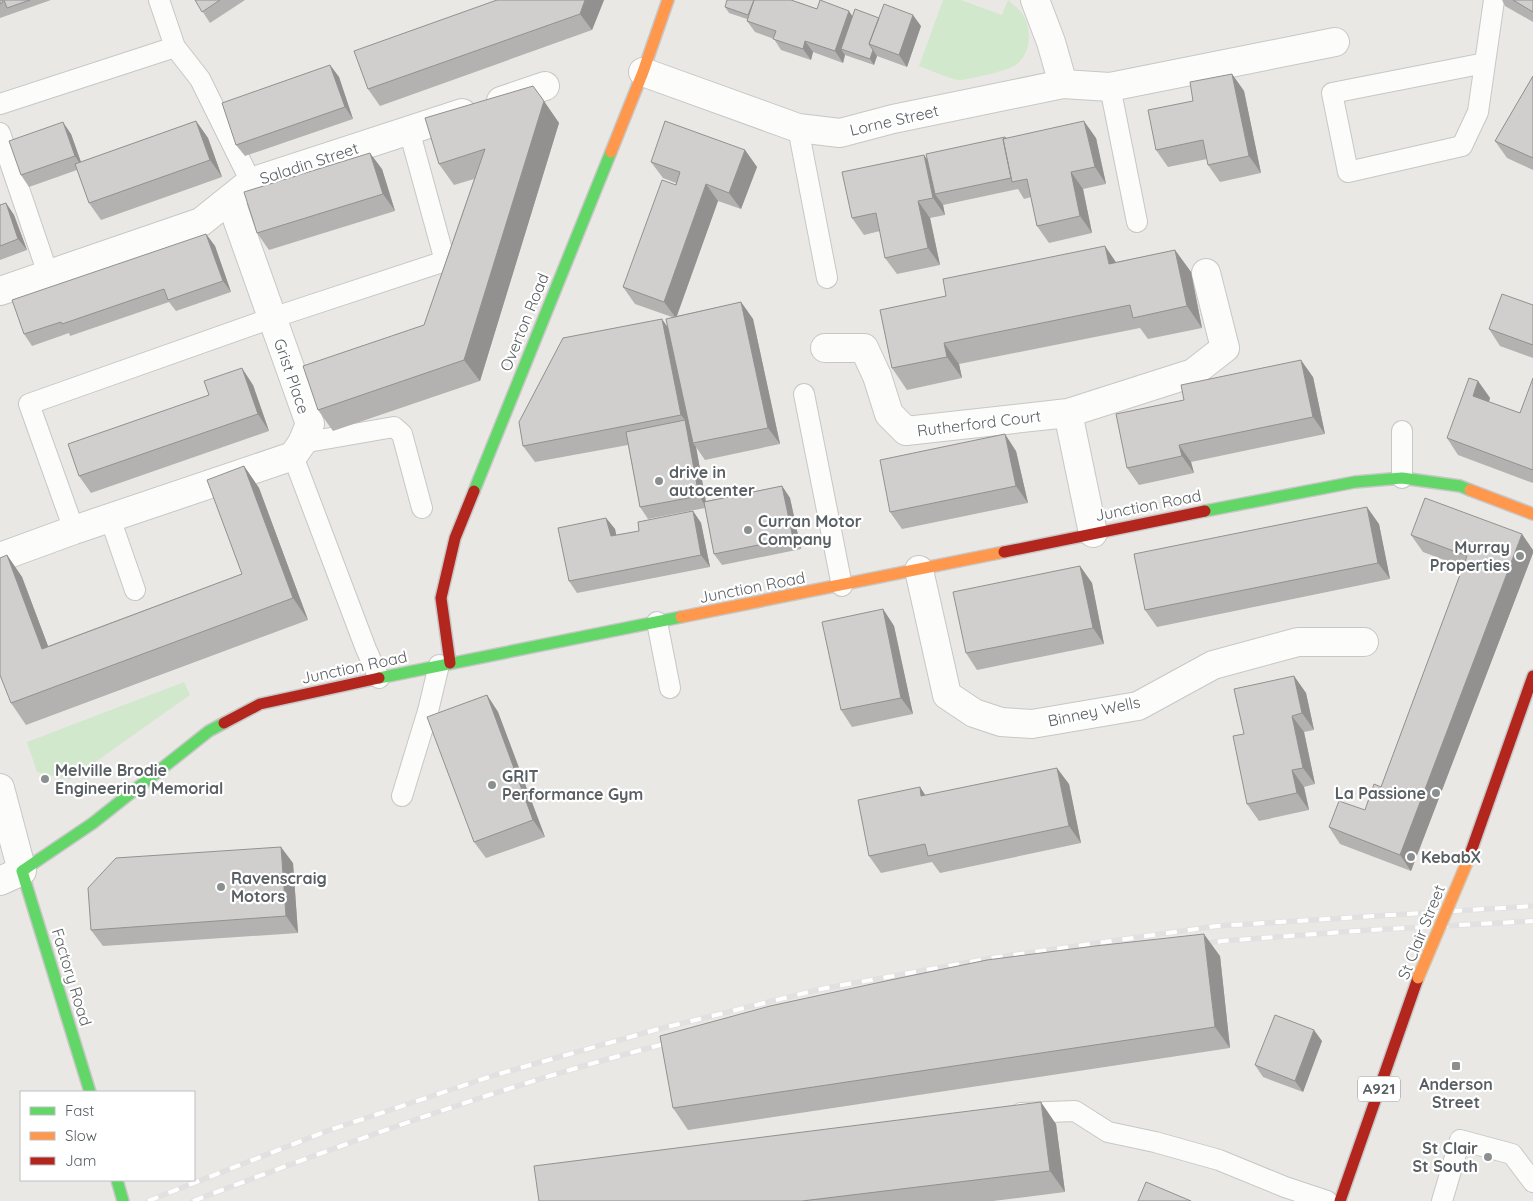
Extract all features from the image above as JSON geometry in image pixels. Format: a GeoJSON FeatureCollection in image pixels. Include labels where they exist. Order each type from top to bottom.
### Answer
{"type":"FeatureCollection","features":[{"type":"Feature","properties":{"kind":"street","name":"Overton Road"},"geometry":{"type":"LineString","coordinates":[[444,664],[441,598],[455,538],[643,72],[668,0]]}},
{"type":"Feature","properties":{"kind":"street"},"geometry":{"type":"LineString","coordinates":[[1035,0],[1063,84]]}},
{"type":"Feature","properties":{"kind":"street","name":"Lorne Street"},"geometry":{"type":"LineString","coordinates":[[643,72],[798,128],[840,133],[894,119],[1063,84],[1110,87],[1335,42]]}},
{"type":"Feature","properties":{"kind":"street","name":"Saladin Street"},"geometry":{"type":"LineString","coordinates":[[0,291],[201,222],[251,182],[544,86]]}},
{"type":"Feature","properties":{"kind":"street","name":"Grist Place"},"geometry":{"type":"LineString","coordinates":[[230,199],[310,424],[298,450]]}},
{"type":"Feature","properties":{"kind":"street","name":"Rutherford Court"},"geometry":{"type":"LineString","coordinates":[[825,348],[864,348],[877,376],[889,414],[906,431],[1068,413],[1193,373],[1225,348],[1206,273]]}},
{"type":"Feature","properties":{"kind":"street"},"geometry":{"type":"LineString","coordinates":[[1068,413],[1092,532]]}},
{"type":"Feature","properties":{"kind":"street"},"geometry":{"type":"LineString","coordinates":[[0,557],[298,450]]}},
{"type":"Feature","properties":{"kind":"street","name":"Junction Road"},"geometry":{"type":"LineString","coordinates":[[11,876],[100,819],[209,731],[260,704],[444,664],[842,586],[1092,532],[1355,482],[1402,478],[1460,486],[1533,514]]}},
{"type":"Feature","properties":{"kind":"street","name":"Binney Wells"},"geometry":{"type":"LineString","coordinates":[[919,570],[947,695],[974,713],[1001,722],[1032,724],[1138,706],[1213,665],[1298,642],[1364,642]]}},
{"type":"Feature","properties":{"kind":"street","name":"St Clair Street"},"geometry":{"type":"LineString","coordinates":[[1340,1201],[1418,978],[1468,860],[1533,676]]}},
{"type":"Feature","properties":{"kind":"street"},"geometry":{"type":"LineString","coordinates":[[0,788],[11,876]]}},
{"type":"Feature","properties":{"kind":"street","name":"Factory Road"},"geometry":{"type":"LineString","coordinates":[[11,876],[90,1091]]}},
{"type":"Feature","properties":{"kind":"street"},"geometry":{"type":"LineString","coordinates":[[116,1181],[123,1201]]}},
{"type":"Feature","properties":{"kind":"lane"},"geometry":{"type":"LineString","coordinates":[[159,0],[176,47],[200,79],[251,182]]}},
{"type":"Feature","properties":{"kind":"lane"},"geometry":{"type":"LineString","coordinates":[[1485,63],[1332,93],[1348,172],[1462,146],[1478,112],[1485,63],[1494,0]]}},
{"type":"Feature","properties":{"kind":"lane"},"geometry":{"type":"LineString","coordinates":[[0,104],[176,47]]}},
{"type":"Feature","properties":{"kind":"lane"},"geometry":{"type":"LineString","coordinates":[[1110,87],[1137,222]]}},
{"type":"Feature","properties":{"kind":"lane"},"geometry":{"type":"LineString","coordinates":[[798,128],[827,278]]}},
{"type":"Feature","properties":{"kind":"lane"},"geometry":{"type":"LineString","coordinates":[[74,530],[29,404],[272,318],[445,262],[409,130]]}},
{"type":"Feature","properties":{"kind":"lane"},"geometry":{"type":"LineString","coordinates":[[0,133],[48,274]]}},
{"type":"Feature","properties":{"kind":"lane"},"geometry":{"type":"LineString","coordinates":[[804,394],[842,586]]}},
{"type":"Feature","properties":{"kind":"lane"},"geometry":{"type":"LineString","coordinates":[[379,678],[366,650],[298,450],[394,428],[402,434],[422,508]]}},
{"type":"Feature","properties":{"kind":"lane"},"geometry":{"type":"LineString","coordinates":[[1402,431],[1402,478]]}},
{"type":"Feature","properties":{"kind":"lane"},"geometry":{"type":"LineString","coordinates":[[110,518],[135,590]]}},
{"type":"Feature","properties":{"kind":"lane"},"geometry":{"type":"LineString","coordinates":[[656,622],[670,688]]}},
{"type":"Feature","properties":{"kind":"lane"},"geometry":{"type":"LineString","coordinates":[[402,796],[444,664]]}},
{"type":"Feature","properties":{"kind":"lane"},"geometry":{"type":"LineString","coordinates":[[1005,1115],[1074,1111],[1108,1132],[1155,1142],[1219,1160],[1327,1201]]}},
{"type":"Feature","properties":{"kind":"lane"},"geometry":{"type":"LineString","coordinates":[[1442,1201],[1460,1140],[1512,1154],[1533,1182]]}},
{"type":"Feature","properties":{"kind":"green space"},"geometry":{"type":"Polygon","coordinates":[[[943,0],[961,0],[1002,15],[1008,0],[1021,11],[1028,26],[1028,47],[1021,60],[1016,65],[1005,69],[979,77],[960,80],[919,66],[943,0]]]}},
{"type":"Feature","properties":{"kind":"green space"},"geometry":{"type":"Polygon","coordinates":[[[184,682],[190,695],[70,780],[37,772],[27,742],[184,682]]]}},
{"type":"Feature","properties":{"kind":"building"},"geometry":{"type":"Polygon","coordinates":[[[4,0],[30,0],[7,8],[4,0]]]}},
{"type":"Feature","properties":{"kind":"building"},"geometry":{"type":"Polygon","coordinates":[[[195,0],[220,0],[202,12],[195,0]]]}},
{"type":"Feature","properties":{"kind":"building"},"geometry":{"type":"Polygon","coordinates":[[[497,0],[585,0],[580,14],[368,89],[354,51],[497,0]]]}},
{"type":"Feature","properties":{"kind":"building"},"geometry":{"type":"Polygon","coordinates":[[[727,0],[754,0],[748,15],[725,7],[727,0]]]}},
{"type":"Feature","properties":{"kind":"building"},"geometry":{"type":"Polygon","coordinates":[[[754,0],[791,0],[817,9],[820,0],[849,11],[835,51],[805,41],[803,49],[773,39],[776,31],[747,21],[754,0]]]}},
{"type":"Feature","properties":{"kind":"building"},"geometry":{"type":"Polygon","coordinates":[[[1513,0],[1533,0],[1533,12],[1513,0]]]}},
{"type":"Feature","properties":{"kind":"building"},"geometry":{"type":"Polygon","coordinates":[[[884,4],[913,15],[899,55],[869,44],[884,4]]]}},
{"type":"Feature","properties":{"kind":"building"},"geometry":{"type":"Polygon","coordinates":[[[855,9],[879,18],[869,44],[873,50],[870,59],[841,49],[855,9]]]}},
{"type":"Feature","properties":{"kind":"building"},"geometry":{"type":"Polygon","coordinates":[[[330,65],[345,107],[236,145],[222,103],[330,65]]]}},
{"type":"Feature","properties":{"kind":"building"},"geometry":{"type":"Polygon","coordinates":[[[1232,74],[1249,156],[1208,165],[1203,140],[1156,150],[1148,110],[1193,101],[1190,82],[1232,74]]]}},
{"type":"Feature","properties":{"kind":"building"},"geometry":{"type":"Polygon","coordinates":[[[1533,76],[1533,158],[1495,141],[1533,76]]]}},
{"type":"Feature","properties":{"kind":"building"},"geometry":{"type":"Polygon","coordinates":[[[533,86],[544,101],[464,360],[318,410],[303,366],[424,325],[485,149],[439,164],[425,118],[533,86]]]}},
{"type":"Feature","properties":{"kind":"building"},"geometry":{"type":"Polygon","coordinates":[[[196,121],[210,160],[89,203],[75,164],[196,121]]]}},
{"type":"Feature","properties":{"kind":"building"},"geometry":{"type":"Polygon","coordinates":[[[665,121],[745,150],[729,193],[706,184],[664,302],[623,287],[662,180],[676,185],[680,172],[651,162],[665,121]]]}},
{"type":"Feature","properties":{"kind":"building"},"geometry":{"type":"Polygon","coordinates":[[[1084,121],[1095,167],[1071,172],[1080,216],[1037,226],[1027,179],[1012,182],[1003,139],[1084,121]]]}},
{"type":"Feature","properties":{"kind":"building"},"geometry":{"type":"Polygon","coordinates":[[[63,122],[75,156],[21,175],[9,141],[63,122]]]}},
{"type":"Feature","properties":{"kind":"building"},"geometry":{"type":"Polygon","coordinates":[[[1005,137],[1003,139],[1011,178],[935,194],[926,154],[1005,137]]]}},
{"type":"Feature","properties":{"kind":"building"},"geometry":{"type":"Polygon","coordinates":[[[370,153],[383,194],[257,233],[244,192],[370,153]]]}},
{"type":"Feature","properties":{"kind":"building"},"geometry":{"type":"Polygon","coordinates":[[[924,155],[933,198],[918,201],[928,248],[885,258],[876,213],[852,218],[842,172],[924,155]]]}},
{"type":"Feature","properties":{"kind":"building"},"geometry":{"type":"Polygon","coordinates":[[[6,203],[18,239],[0,246],[0,205],[6,203]]]}},
{"type":"Feature","properties":{"kind":"building"},"geometry":{"type":"Polygon","coordinates":[[[206,234],[223,281],[168,300],[164,289],[62,324],[61,322],[24,334],[12,300],[206,234]]]}},
{"type":"Feature","properties":{"kind":"building"},"geometry":{"type":"Polygon","coordinates":[[[1105,246],[1109,264],[1175,250],[1187,306],[1133,318],[1130,305],[944,343],[947,357],[892,368],[880,310],[946,296],[943,279],[1105,246]]]}},
{"type":"Feature","properties":{"kind":"building"},"geometry":{"type":"Polygon","coordinates":[[[1502,294],[1533,305],[1533,345],[1489,329],[1502,294]]]}},
{"type":"Feature","properties":{"kind":"building"},"geometry":{"type":"Polygon","coordinates":[[[741,302],[768,428],[693,443],[666,319],[741,302]]]}},
{"type":"Feature","properties":{"kind":"building"},"geometry":{"type":"Polygon","coordinates":[[[662,319],[681,415],[523,446],[519,422],[563,338],[662,319]]]}},
{"type":"Feature","properties":{"kind":"building"},"geometry":{"type":"Polygon","coordinates":[[[1301,360],[1313,417],[1179,445],[1182,456],[1127,468],[1116,414],[1184,400],[1181,385],[1301,360]]]}},
{"type":"Feature","properties":{"kind":"building"},"geometry":{"type":"Polygon","coordinates":[[[242,368],[258,414],[79,476],[68,444],[209,395],[204,381],[242,368]]]}},
{"type":"Feature","properties":{"kind":"building"},"geometry":{"type":"Polygon","coordinates":[[[1469,378],[1478,381],[1473,396],[1520,413],[1533,378],[1533,470],[1447,438],[1469,378]]]}},
{"type":"Feature","properties":{"kind":"building"},"geometry":{"type":"Polygon","coordinates":[[[685,420],[699,496],[640,507],[626,432],[685,420]]]}},
{"type":"Feature","properties":{"kind":"building"},"geometry":{"type":"Polygon","coordinates":[[[1005,434],[1016,486],[890,512],[880,460],[1005,434]]]}},
{"type":"Feature","properties":{"kind":"building"},"geometry":{"type":"Polygon","coordinates":[[[244,466],[293,598],[11,703],[0,675],[0,558],[7,555],[42,649],[242,574],[207,480],[244,466]]]}},
{"type":"Feature","properties":{"kind":"building"},"geometry":{"type":"Polygon","coordinates":[[[782,486],[793,538],[714,554],[704,502],[782,486]]]}},
{"type":"Feature","properties":{"kind":"building"},"geometry":{"type":"Polygon","coordinates":[[[1425,498],[1522,534],[1400,855],[1329,827],[1339,801],[1365,810],[1374,784],[1381,787],[1467,556],[1411,535],[1425,498]]]}},
{"type":"Feature","properties":{"kind":"building"},"geometry":{"type":"Polygon","coordinates":[[[1367,507],[1378,563],[1145,610],[1134,554],[1367,507]]]}},
{"type":"Feature","properties":{"kind":"building"},"geometry":{"type":"Polygon","coordinates":[[[693,511],[701,555],[569,581],[558,528],[606,518],[611,536],[639,531],[638,522],[693,511]]]}},
{"type":"Feature","properties":{"kind":"building"},"geometry":{"type":"Polygon","coordinates":[[[1080,566],[1093,628],[966,653],[953,592],[1080,566]]]}},
{"type":"Feature","properties":{"kind":"building"},"geometry":{"type":"Polygon","coordinates":[[[883,609],[901,698],[841,710],[822,622],[883,609]]]}},
{"type":"Feature","properties":{"kind":"building"},"geometry":{"type":"Polygon","coordinates":[[[1294,676],[1302,713],[1292,716],[1303,768],[1292,770],[1297,793],[1247,804],[1233,736],[1244,734],[1234,689],[1294,676]]]}},
{"type":"Feature","properties":{"kind":"building","name":"GRIT Performance Gym"},"geometry":{"type":"Polygon","coordinates":[[[487,695],[533,820],[474,842],[427,717],[487,695]]]}},
{"type":"Feature","properties":{"kind":"building"},"geometry":{"type":"Polygon","coordinates":[[[1057,768],[1069,826],[928,856],[925,844],[869,856],[858,800],[920,787],[921,796],[1057,768]]]}},
{"type":"Feature","properties":{"kind":"building"},"geometry":{"type":"Polygon","coordinates":[[[281,847],[286,916],[91,930],[88,888],[116,858],[281,847]]]}},
{"type":"Feature","properties":{"kind":"building"},"geometry":{"type":"Polygon","coordinates":[[[1204,934],[1215,1027],[673,1108],[660,1036],[770,1006],[987,960],[1204,934]]]}},
{"type":"Feature","properties":{"kind":"building"},"geometry":{"type":"Polygon","coordinates":[[[1275,1015],[1314,1030],[1295,1081],[1255,1065],[1275,1015]]]}},
{"type":"Feature","properties":{"kind":"building"},"geometry":{"type":"Polygon","coordinates":[[[1041,1102],[1050,1171],[802,1201],[539,1201],[534,1166],[1041,1102]]]}},
{"type":"Feature","properties":{"kind":"building"},"geometry":{"type":"Polygon","coordinates":[[[1146,1182],[1191,1201],[1138,1201],[1146,1182]]]}},
{"type":"Feature","properties":{"kind":"railway"},"geometry":{"type":"LineString","coordinates":[[148,1201],[327,1131],[495,1075],[655,1030],[821,989],[992,958],[1217,926],[1533,906]]}},
{"type":"Feature","properties":{"kind":"railway"},"geometry":{"type":"LineString","coordinates":[[1196,945],[1222,941],[1370,930],[1533,921]]}},
{"type":"Feature","properties":{"kind":"railway"},"geometry":{"type":"LineString","coordinates":[[193,1201],[312,1156],[432,1114],[554,1075],[676,1041]]}},
{"type":"Feature","properties":{"kind":"traffic: fast"},"geometry":{"type":"LineString","coordinates":[[474,491],[611,152]]}},
{"type":"Feature","properties":{"kind":"traffic: fast"},"geometry":{"type":"LineString","coordinates":[[1205,511],[1355,482],[1402,478],[1460,486],[1470,490]]}},
{"type":"Feature","properties":{"kind":"traffic: fast"},"geometry":{"type":"LineString","coordinates":[[379,678],[681,617]]}},
{"type":"Feature","properties":{"kind":"traffic: fast"},"geometry":{"type":"LineString","coordinates":[[90,1091],[22,871],[93,823],[209,731],[224,723]]}},
{"type":"Feature","properties":{"kind":"traffic: fast"},"geometry":{"type":"LineString","coordinates":[[117,1181],[123,1201]]}},
{"type":"Feature","properties":{"kind":"traffic: slow"},"geometry":{"type":"LineString","coordinates":[[611,152],[643,72],[668,0]]}},
{"type":"Feature","properties":{"kind":"traffic: slow"},"geometry":{"type":"LineString","coordinates":[[1470,490],[1533,514]]}},
{"type":"Feature","properties":{"kind":"traffic: slow"},"geometry":{"type":"LineString","coordinates":[[681,617],[1004,552]]}},
{"type":"Feature","properties":{"kind":"traffic: slow"},"geometry":{"type":"LineString","coordinates":[[1418,978],[1468,860]]}},
{"type":"Feature","properties":{"kind":"traffic: jam"},"geometry":{"type":"LineString","coordinates":[[450,663],[441,598],[455,538],[474,491]]}},
{"type":"Feature","properties":{"kind":"traffic: jam"},"geometry":{"type":"LineString","coordinates":[[1004,552],[1205,511]]}},
{"type":"Feature","properties":{"kind":"traffic: jam"},"geometry":{"type":"LineString","coordinates":[[1468,860],[1533,676]]}},
{"type":"Feature","properties":{"kind":"traffic: jam"},"geometry":{"type":"LineString","coordinates":[[224,723],[260,704],[379,678]]}},
{"type":"Feature","properties":{"kind":"traffic: jam"},"geometry":{"type":"LineString","coordinates":[[1340,1201],[1418,978]]}},
{"type":"Feature","properties":{"kind":"place","name":"drive in autocenter"},"geometry":{"type":"Point","coordinates":[659,481]}},
{"type":"Feature","properties":{"kind":"place","name":"Curran Motor Company"},"geometry":{"type":"Point","coordinates":[748,530]}},
{"type":"Feature","properties":{"kind":"place","name":"Murray Properties"},"geometry":{"type":"Point","coordinates":[1520,556]}},
{"type":"Feature","properties":{"kind":"place","name":"Melville Brodie Engineering Memorial"},"geometry":{"type":"Point","coordinates":[45,779]}},
{"type":"Feature","properties":{"kind":"place","name":"GRIT Performance Gym"},"geometry":{"type":"Point","coordinates":[492,785]}},
{"type":"Feature","properties":{"kind":"place","name":"La Passione"},"geometry":{"type":"Point","coordinates":[1436,793]}},
{"type":"Feature","properties":{"kind":"place","name":"KebabX"},"geometry":{"type":"Point","coordinates":[1411,857]}},
{"type":"Feature","properties":{"kind":"place","name":"Ravenscraig Motors"},"geometry":{"type":"Point","coordinates":[221,887]}},
{"type":"Feature","properties":{"kind":"place","name":"Anderson Street"},"geometry":{"type":"Point","coordinates":[1456,1066]}},
{"type":"Feature","properties":{"kind":"place","name":"St Clair St South"},"geometry":{"type":"Point","coordinates":[1488,1157]}}]}
